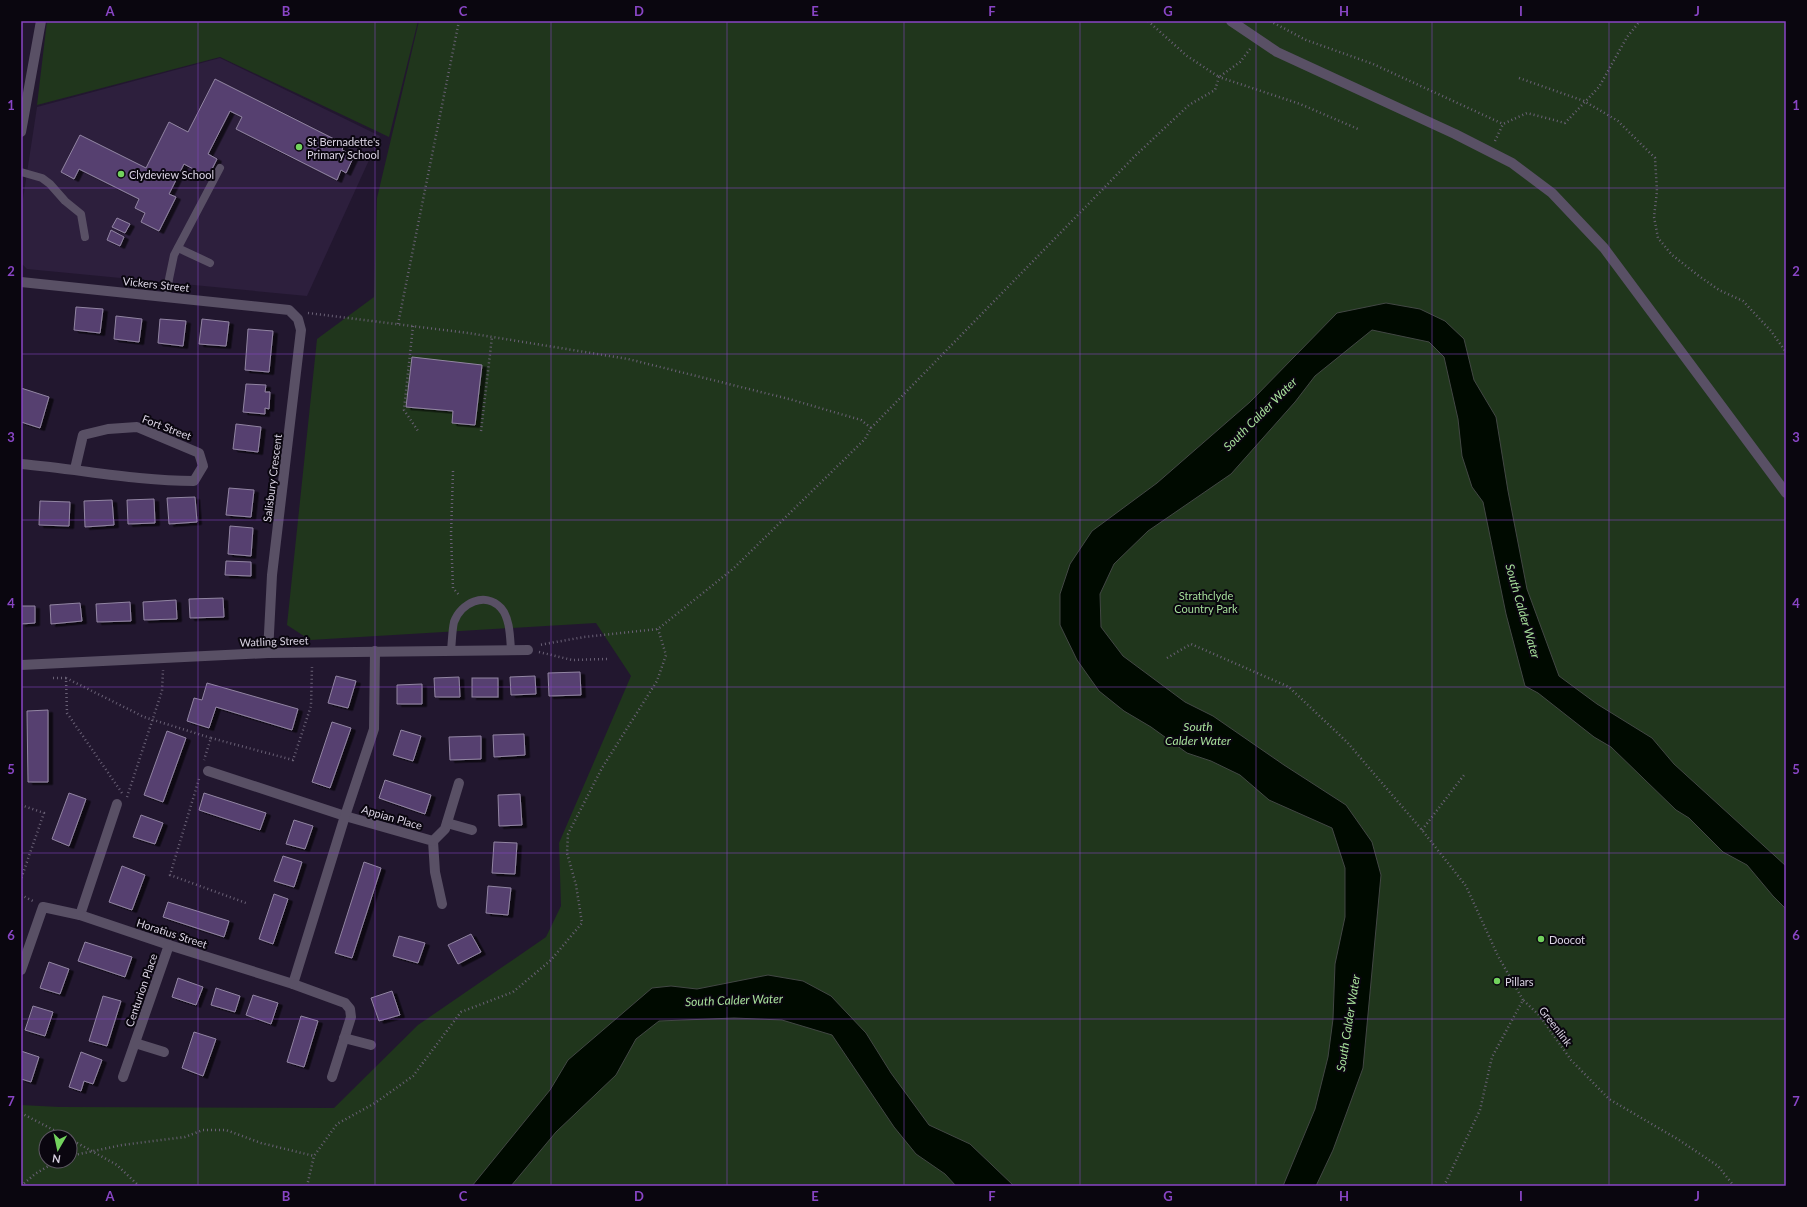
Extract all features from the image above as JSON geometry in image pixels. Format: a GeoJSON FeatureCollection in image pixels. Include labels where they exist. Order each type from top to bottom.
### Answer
{"type":"FeatureCollection","features":[{"type":"Feature","properties":{"kind":"street"},"geometry":{"type":"LineString","coordinates":[[21,132],[41,21]]}},
{"type":"Feature","properties":{"kind":"street"},"geometry":{"type":"LineString","coordinates":[[1231,21],[1277,52],[1454,134],[1512,163],[1552,193],[1604,248],[1786,493]]}},
{"type":"Feature","properties":{"kind":"street","name":"Vickers Street"},"geometry":{"type":"LineString","coordinates":[[21,282],[289,310]]}},
{"type":"Feature","properties":{"kind":"street","name":"Salisbury Crescent"},"geometry":{"type":"LineString","coordinates":[[268,653],[272,575],[302,330],[298,319],[289,310]]}},
{"type":"Feature","properties":{"kind":"street","name":"Fort Street"},"geometry":{"type":"LineString","coordinates":[[21,464],[160,481],[194,481],[202,466],[199,453],[137,427],[108,429],[83,435],[75,470]]}},
{"type":"Feature","properties":{"kind":"street","name":"Watling Street"},"geometry":{"type":"LineString","coordinates":[[21,665],[268,653],[511,650],[531,648]]}},
{"type":"Feature","properties":{"kind":"street"},"geometry":{"type":"LineString","coordinates":[[293,984],[345,816],[374,729],[375,651]]}},
{"type":"Feature","properties":{"kind":"street"},"geometry":{"type":"LineString","coordinates":[[204,770],[345,816]]}},
{"type":"Feature","properties":{"kind":"street","name":"Appian Place"},"geometry":{"type":"LineString","coordinates":[[442,904],[434,872],[433,841],[445,828],[459,783]]}},
{"type":"Feature","properties":{"kind":"street"},"geometry":{"type":"LineString","coordinates":[[80,915],[118,804]]}},
{"type":"Feature","properties":{"kind":"street","name":"Appian Place"},"geometry":{"type":"LineString","coordinates":[[345,816],[433,841]]}},
{"type":"Feature","properties":{"kind":"street"},"geometry":{"type":"LineString","coordinates":[[447,823],[472,830]]}},
{"type":"Feature","properties":{"kind":"street","name":"Horatius Street"},"geometry":{"type":"LineString","coordinates":[[21,970],[43,907],[80,915],[293,984],[345,1003],[350,1008],[351,1017],[332,1077]]}},
{"type":"Feature","properties":{"kind":"street","name":"Centurion Place"},"geometry":{"type":"LineString","coordinates":[[123,1077],[169,945]]}},
{"type":"Feature","properties":{"kind":"street"},"geometry":{"type":"LineString","coordinates":[[344,1038],[371,1045]]}},
{"type":"Feature","properties":{"kind":"street","name":"Centurion Place"},"geometry":{"type":"LineString","coordinates":[[135,1042],[164,1052]]}},
{"type":"Feature","properties":{"kind":"lane"},"geometry":{"type":"LineString","coordinates":[[167,297],[172,261],[220,168]]}},
{"type":"Feature","properties":{"kind":"lane"},"geometry":{"type":"LineString","coordinates":[[21,172],[46,181],[65,201],[81,214],[86,237]]}},
{"type":"Feature","properties":{"kind":"lane"},"geometry":{"type":"LineString","coordinates":[[178,248],[210,263]]}},
{"type":"Feature","properties":{"kind":"lane"},"geometry":{"type":"LineString","coordinates":[[451,650],[454,623],[461,611],[472,601],[487,600],[501,608],[509,628],[511,650]]}},
{"type":"Feature","properties":{"kind":"path"},"geometry":{"type":"LineString","coordinates":[[398,324],[459,21]]}},
{"type":"Feature","properties":{"kind":"path"},"geometry":{"type":"LineString","coordinates":[[1148,21],[1187,56],[1219,77],[1300,104],[1358,129]]}},
{"type":"Feature","properties":{"kind":"path"},"geometry":{"type":"LineString","coordinates":[[1270,21],[1306,40],[1373,64],[1503,124]]}},
{"type":"Feature","properties":{"kind":"path"},"geometry":{"type":"LineString","coordinates":[[1490,152],[1503,124],[1527,113],[1565,123],[1584,101],[1599,87],[1627,37],[1640,21]]}},
{"type":"Feature","properties":{"kind":"path"},"geometry":{"type":"LineString","coordinates":[[531,648],[584,637],[658,629],[734,568],[864,439],[871,428],[1135,156],[1188,105],[1215,90],[1219,77],[1240,62],[1258,39]]}},
{"type":"Feature","properties":{"kind":"path"},"geometry":{"type":"LineString","coordinates":[[1519,78],[1584,101],[1618,121],[1655,158],[1657,191],[1654,216],[1658,238],[1672,255],[1699,276],[1718,290],[1743,301],[1771,331],[1786,352]]}},
{"type":"Feature","properties":{"kind":"path"},"geometry":{"type":"LineString","coordinates":[[289,310],[468,333],[628,359],[789,399],[861,420],[871,428]]}},
{"type":"Feature","properties":{"kind":"path"},"geometry":{"type":"LineString","coordinates":[[413,326],[404,410],[418,431]]}},
{"type":"Feature","properties":{"kind":"path"},"geometry":{"type":"LineString","coordinates":[[482,431],[492,337]]}},
{"type":"Feature","properties":{"kind":"path"},"geometry":{"type":"LineString","coordinates":[[454,471],[451,535],[453,588],[467,606]]}},
{"type":"Feature","properties":{"kind":"path"},"geometry":{"type":"LineString","coordinates":[[307,1186],[314,1156],[337,1124],[375,1103],[413,1076],[460,1012],[513,992],[551,960],[582,923],[576,885],[567,852],[568,834],[602,768],[657,681],[666,655],[658,629]]}},
{"type":"Feature","properties":{"kind":"path","name":"Greenlink"},"geometry":{"type":"LineString","coordinates":[[1167,658],[1191,644],[1289,687],[1347,742],[1422,830],[1466,886],[1498,956],[1523,1000],[1540,1016],[1571,1060],[1609,1099],[1679,1140],[1718,1166],[1734,1186]]}},
{"type":"Feature","properties":{"kind":"path"},"geometry":{"type":"LineString","coordinates":[[531,648],[572,660],[607,659]]}},
{"type":"Feature","properties":{"kind":"path"},"geometry":{"type":"LineString","coordinates":[[66,678],[67,713],[126,799],[162,691],[163,658]]}},
{"type":"Feature","properties":{"kind":"path"},"geometry":{"type":"LineString","coordinates":[[51,678],[66,678],[153,720],[211,738],[293,760],[311,706],[312,667]]}},
{"type":"Feature","properties":{"kind":"path"},"geometry":{"type":"LineString","coordinates":[[211,738],[204,770],[170,875],[246,903]]}},
{"type":"Feature","properties":{"kind":"path"},"geometry":{"type":"LineString","coordinates":[[1422,830],[1464,775]]}},
{"type":"Feature","properties":{"kind":"path"},"geometry":{"type":"LineString","coordinates":[[21,805],[44,813],[21,879]]}},
{"type":"Feature","properties":{"kind":"path"},"geometry":{"type":"LineString","coordinates":[[1444,1186],[1480,1110],[1492,1057],[1523,1000]]}},
{"type":"Feature","properties":{"kind":"path"},"geometry":{"type":"LineString","coordinates":[[21,1113],[52,1129]]}},
{"type":"Feature","properties":{"kind":"path"},"geometry":{"type":"LineString","coordinates":[[78,1154],[91,1150],[185,1137],[203,1130],[226,1130],[261,1143],[314,1156]]}},
{"type":"Feature","properties":{"kind":"path"},"geometry":{"type":"LineString","coordinates":[[78,1143],[117,1165],[139,1186]]}},
{"type":"Feature","properties":{"kind":"path"},"geometry":{"type":"LineString","coordinates":[[21,1186],[43,1169]]}},
{"type":"Feature","properties":{"kind":"shaded area"},"geometry":{"type":"Polygon","coordinates":[[[220,58],[380,136],[307,296],[27,269],[21,263],[21,212],[37,107],[220,58]]]}},
{"type":"Feature","properties":{"kind":"green space"},"geometry":{"type":"Polygon","coordinates":[[[47,21],[418,21],[389,137],[220,57],[37,105],[47,21]]]}},
{"type":"Feature","properties":{"kind":"green space","name":"Strathclyde Country Park"},"geometry":{"type":"Polygon","coordinates":[[[419,21],[1786,21],[1786,1186],[21,1186],[21,1105],[59,1107],[334,1108],[418,1025],[546,937],[561,906],[559,843],[631,676],[596,623],[310,640],[287,625],[317,339],[374,297],[377,198],[419,21]]]}},
{"type":"Feature","properties":{"kind":"water","name":"South Calder Water"},"geometry":{"type":"Polygon","coordinates":[[[1386,303],[1420,309],[1445,321],[1464,339],[1474,380],[1496,417],[1508,491],[1527,589],[1559,676],[1597,704],[1652,738],[1674,764],[1786,866],[1786,909],[1747,865],[1723,852],[1689,818],[1676,810],[1611,747],[1594,737],[1538,693],[1525,686],[1506,614],[1483,502],[1472,487],[1462,456],[1458,419],[1444,357],[1429,342],[1372,330],[1315,376],[1295,402],[1231,474],[1148,531],[1114,564],[1100,594],[1101,627],[1123,656],[1185,702],[1213,716],[1284,765],[1346,805],[1372,842],[1381,875],[1363,1068],[1333,1150],[1316,1186],[1283,1186],[1315,1109],[1328,1057],[1333,1019],[1335,964],[1345,917],[1345,868],[1332,828],[1269,800],[1240,775],[1211,761],[1187,753],[1151,727],[1124,711],[1099,691],[1077,660],[1060,625],[1060,594],[1070,564],[1092,531],[1157,483],[1250,402],[1337,313],[1386,303]]]}},
{"type":"Feature","properties":{"kind":"water","name":"South Calder Water"},"geometry":{"type":"Polygon","coordinates":[[[768,975],[803,981],[831,996],[866,1033],[891,1073],[929,1125],[970,1144],[1014,1186],[956,1186],[945,1174],[916,1154],[894,1127],[832,1035],[782,1020],[734,1018],[659,1021],[636,1039],[616,1075],[556,1132],[511,1186],[472,1186],[550,1090],[568,1060],[652,988],[671,986],[697,989],[768,975]]]}},
{"type":"Feature","properties":{"kind":"building"},"geometry":{"type":"Polygon","coordinates":[[[215,79],[344,144],[342,150],[354,156],[346,173],[341,170],[337,180],[236,129],[242,117],[230,111],[208,154],[217,159],[208,177],[184,164],[169,194],[176,197],[159,231],[141,222],[145,213],[135,208],[139,199],[79,169],[74,179],[61,172],[80,135],[146,168],[169,122],[188,132],[215,79]]]}},
{"type":"Feature","properties":{"kind":"building"},"geometry":{"type":"Polygon","coordinates":[[[117,218],[130,224],[125,233],[112,227],[117,218]]]}},
{"type":"Feature","properties":{"kind":"building"},"geometry":{"type":"Polygon","coordinates":[[[111,230],[124,237],[120,246],[107,240],[111,230]]]}},
{"type":"Feature","properties":{"kind":"building"},"geometry":{"type":"Polygon","coordinates":[[[76,307],[103,309],[100,333],[74,330],[76,307]]]}},
{"type":"Feature","properties":{"kind":"building"},"geometry":{"type":"Polygon","coordinates":[[[116,316],[142,319],[139,342],[114,339],[116,316]]]}},
{"type":"Feature","properties":{"kind":"building"},"geometry":{"type":"Polygon","coordinates":[[[160,319],[186,321],[183,346],[158,343],[160,319]]]}},
{"type":"Feature","properties":{"kind":"building"},"geometry":{"type":"Polygon","coordinates":[[[202,319],[229,322],[226,346],[199,344],[202,319]]]}},
{"type":"Feature","properties":{"kind":"building"},"geometry":{"type":"Polygon","coordinates":[[[248,329],[273,331],[269,372],[245,370],[248,329]]]}},
{"type":"Feature","properties":{"kind":"building"},"geometry":{"type":"Polygon","coordinates":[[[412,357],[482,365],[475,425],[452,423],[453,411],[406,407],[412,357]]]}},
{"type":"Feature","properties":{"kind":"building"},"geometry":{"type":"Polygon","coordinates":[[[246,384],[266,385],[265,392],[270,392],[269,409],[265,408],[265,414],[243,412],[246,384]]]}},
{"type":"Feature","properties":{"kind":"building"},"geometry":{"type":"Polygon","coordinates":[[[21,388],[49,397],[40,428],[21,422],[21,388]]]}},
{"type":"Feature","properties":{"kind":"building"},"geometry":{"type":"Polygon","coordinates":[[[236,424],[261,427],[258,452],[233,449],[236,424]]]}},
{"type":"Feature","properties":{"kind":"building"},"geometry":{"type":"Polygon","coordinates":[[[229,488],[254,490],[251,517],[226,515],[229,488]]]}},
{"type":"Feature","properties":{"kind":"building"},"geometry":{"type":"Polygon","coordinates":[[[195,497],[197,522],[169,524],[167,498],[195,497]]]}},
{"type":"Feature","properties":{"kind":"building"},"geometry":{"type":"Polygon","coordinates":[[[154,499],[155,523],[128,524],[127,500],[154,499]]]}},
{"type":"Feature","properties":{"kind":"building"},"geometry":{"type":"Polygon","coordinates":[[[112,500],[114,525],[85,527],[84,501],[112,500]]]}},
{"type":"Feature","properties":{"kind":"building"},"geometry":{"type":"Polygon","coordinates":[[[40,501],[70,502],[69,526],[39,525],[40,501]]]}},
{"type":"Feature","properties":{"kind":"building"},"geometry":{"type":"Polygon","coordinates":[[[230,526],[253,528],[251,556],[228,554],[230,526]]]}},
{"type":"Feature","properties":{"kind":"building"},"geometry":{"type":"Polygon","coordinates":[[[226,561],[251,562],[251,576],[225,575],[226,561]]]}},
{"type":"Feature","properties":{"kind":"building"},"geometry":{"type":"Polygon","coordinates":[[[223,598],[224,617],[190,618],[189,599],[223,598]]]}},
{"type":"Feature","properties":{"kind":"building"},"geometry":{"type":"Polygon","coordinates":[[[176,600],[177,619],[144,620],[143,602],[176,600]]]}},
{"type":"Feature","properties":{"kind":"building"},"geometry":{"type":"Polygon","coordinates":[[[130,602],[131,621],[97,622],[96,604],[130,602]]]}},
{"type":"Feature","properties":{"kind":"building"},"geometry":{"type":"Polygon","coordinates":[[[80,603],[82,621],[51,624],[50,605],[80,603]]]}},
{"type":"Feature","properties":{"kind":"building"},"geometry":{"type":"Polygon","coordinates":[[[21,606],[35,606],[35,623],[21,624],[21,606]]]}},
{"type":"Feature","properties":{"kind":"building"},"geometry":{"type":"Polygon","coordinates":[[[580,672],[581,695],[549,696],[548,673],[580,672]]]}},
{"type":"Feature","properties":{"kind":"building"},"geometry":{"type":"Polygon","coordinates":[[[336,676],[356,681],[348,708],[328,703],[336,676]]]}},
{"type":"Feature","properties":{"kind":"building"},"geometry":{"type":"Polygon","coordinates":[[[535,676],[536,694],[511,695],[510,677],[535,676]]]}},
{"type":"Feature","properties":{"kind":"building"},"geometry":{"type":"Polygon","coordinates":[[[459,677],[460,697],[435,697],[434,678],[459,677]]]}},
{"type":"Feature","properties":{"kind":"building"},"geometry":{"type":"Polygon","coordinates":[[[472,678],[498,678],[498,697],[472,697],[472,678]]]}},
{"type":"Feature","properties":{"kind":"building"},"geometry":{"type":"Polygon","coordinates":[[[207,683],[298,709],[292,730],[216,707],[209,728],[187,721],[194,698],[202,700],[207,683]]]}},
{"type":"Feature","properties":{"kind":"building"},"geometry":{"type":"Polygon","coordinates":[[[422,684],[422,704],[397,704],[397,685],[422,684]]]}},
{"type":"Feature","properties":{"kind":"building"},"geometry":{"type":"Polygon","coordinates":[[[48,710],[48,782],[28,782],[27,711],[48,710]]]}},
{"type":"Feature","properties":{"kind":"building"},"geometry":{"type":"Polygon","coordinates":[[[332,722],[351,728],[330,788],[312,782],[332,722]]]}},
{"type":"Feature","properties":{"kind":"building"},"geometry":{"type":"Polygon","coordinates":[[[401,730],[421,736],[413,761],[393,755],[401,730]]]}},
{"type":"Feature","properties":{"kind":"building"},"geometry":{"type":"Polygon","coordinates":[[[167,731],[186,738],[163,802],[144,795],[167,731]]]}},
{"type":"Feature","properties":{"kind":"building"},"geometry":{"type":"Polygon","coordinates":[[[524,734],[525,755],[494,757],[493,735],[524,734]]]}},
{"type":"Feature","properties":{"kind":"building"},"geometry":{"type":"Polygon","coordinates":[[[481,736],[481,759],[450,760],[449,737],[481,736]]]}},
{"type":"Feature","properties":{"kind":"building"},"geometry":{"type":"Polygon","coordinates":[[[385,780],[431,795],[425,814],[379,798],[385,780]]]}},
{"type":"Feature","properties":{"kind":"building"},"geometry":{"type":"Polygon","coordinates":[[[69,793],[86,799],[69,846],[52,839],[69,793]]]}},
{"type":"Feature","properties":{"kind":"building"},"geometry":{"type":"Polygon","coordinates":[[[204,793],[266,813],[260,830],[199,810],[204,793]]]}},
{"type":"Feature","properties":{"kind":"building"},"geometry":{"type":"Polygon","coordinates":[[[520,794],[522,825],[499,826],[498,795],[520,794]]]}},
{"type":"Feature","properties":{"kind":"building"},"geometry":{"type":"Polygon","coordinates":[[[141,815],[163,823],[155,844],[133,837],[141,815]]]}},
{"type":"Feature","properties":{"kind":"building"},"geometry":{"type":"Polygon","coordinates":[[[294,820],[313,826],[305,849],[286,844],[294,820]]]}},
{"type":"Feature","properties":{"kind":"building"},"geometry":{"type":"Polygon","coordinates":[[[494,842],[517,843],[515,874],[492,873],[494,842]]]}},
{"type":"Feature","properties":{"kind":"building"},"geometry":{"type":"Polygon","coordinates":[[[283,856],[302,862],[294,887],[274,881],[283,856]]]}},
{"type":"Feature","properties":{"kind":"building"},"geometry":{"type":"Polygon","coordinates":[[[364,862],[381,868],[352,958],[335,953],[364,862]]]}},
{"type":"Feature","properties":{"kind":"building"},"geometry":{"type":"Polygon","coordinates":[[[122,866],[145,875],[132,910],[109,902],[122,866]]]}},
{"type":"Feature","properties":{"kind":"building"},"geometry":{"type":"Polygon","coordinates":[[[488,886],[511,888],[508,915],[486,913],[488,886]]]}},
{"type":"Feature","properties":{"kind":"building"},"geometry":{"type":"Polygon","coordinates":[[[274,894],[288,899],[273,944],[259,939],[274,894]]]}},
{"type":"Feature","properties":{"kind":"building"},"geometry":{"type":"Polygon","coordinates":[[[168,902],[229,921],[224,937],[163,917],[168,902]]]}},
{"type":"Feature","properties":{"kind":"building"},"geometry":{"type":"Polygon","coordinates":[[[471,934],[481,952],[458,964],[448,945],[471,934]]]}},
{"type":"Feature","properties":{"kind":"building"},"geometry":{"type":"Polygon","coordinates":[[[399,936],[425,943],[418,963],[393,956],[399,936]]]}},
{"type":"Feature","properties":{"kind":"building"},"geometry":{"type":"Polygon","coordinates":[[[85,942],[132,957],[125,977],[78,961],[85,942]]]}},
{"type":"Feature","properties":{"kind":"building"},"geometry":{"type":"Polygon","coordinates":[[[49,962],[69,969],[60,994],[40,988],[49,962]]]}},
{"type":"Feature","properties":{"kind":"building"},"geometry":{"type":"Polygon","coordinates":[[[178,978],[203,987],[196,1005],[172,997],[178,978]]]}},
{"type":"Feature","properties":{"kind":"building"},"geometry":{"type":"Polygon","coordinates":[[[216,988],[240,996],[235,1012],[211,1005],[216,988]]]}},
{"type":"Feature","properties":{"kind":"building"},"geometry":{"type":"Polygon","coordinates":[[[392,991],[400,1015],[379,1021],[371,998],[392,991]]]}},
{"type":"Feature","properties":{"kind":"building"},"geometry":{"type":"Polygon","coordinates":[[[253,995],[278,1003],[271,1024],[246,1015],[253,995]]]}},
{"type":"Feature","properties":{"kind":"building"},"geometry":{"type":"Polygon","coordinates":[[[103,996],[121,1001],[107,1046],[89,1041],[103,996]]]}},
{"type":"Feature","properties":{"kind":"building"},"geometry":{"type":"Polygon","coordinates":[[[33,1006],[53,1012],[45,1036],[25,1030],[33,1006]]]}},
{"type":"Feature","properties":{"kind":"building"},"geometry":{"type":"Polygon","coordinates":[[[301,1016],[318,1021],[304,1067],[287,1062],[301,1016]]]}},
{"type":"Feature","properties":{"kind":"building"},"geometry":{"type":"Polygon","coordinates":[[[194,1032],[216,1039],[203,1076],[182,1068],[194,1032]]]}},
{"type":"Feature","properties":{"kind":"building"},"geometry":{"type":"Polygon","coordinates":[[[21,1051],[39,1057],[31,1082],[21,1079],[21,1051]]]}},
{"type":"Feature","properties":{"kind":"building"},"geometry":{"type":"Polygon","coordinates":[[[81,1052],[102,1060],[93,1084],[84,1081],[81,1091],[69,1087],[81,1052]]]}},
{"type":"Feature","properties":{"kind":"place","name":"St Bernadette's Primary School"},"geometry":{"type":"Point","coordinates":[299,147]}},
{"type":"Feature","properties":{"kind":"place","name":"Clydeview School"},"geometry":{"type":"Point","coordinates":[121,174]}},
{"type":"Feature","properties":{"kind":"place","name":"Doocot"},"geometry":{"type":"Point","coordinates":[1541,939]}},
{"type":"Feature","properties":{"kind":"place","name":"Pillars"},"geometry":{"type":"Point","coordinates":[1497,981]}}]}
